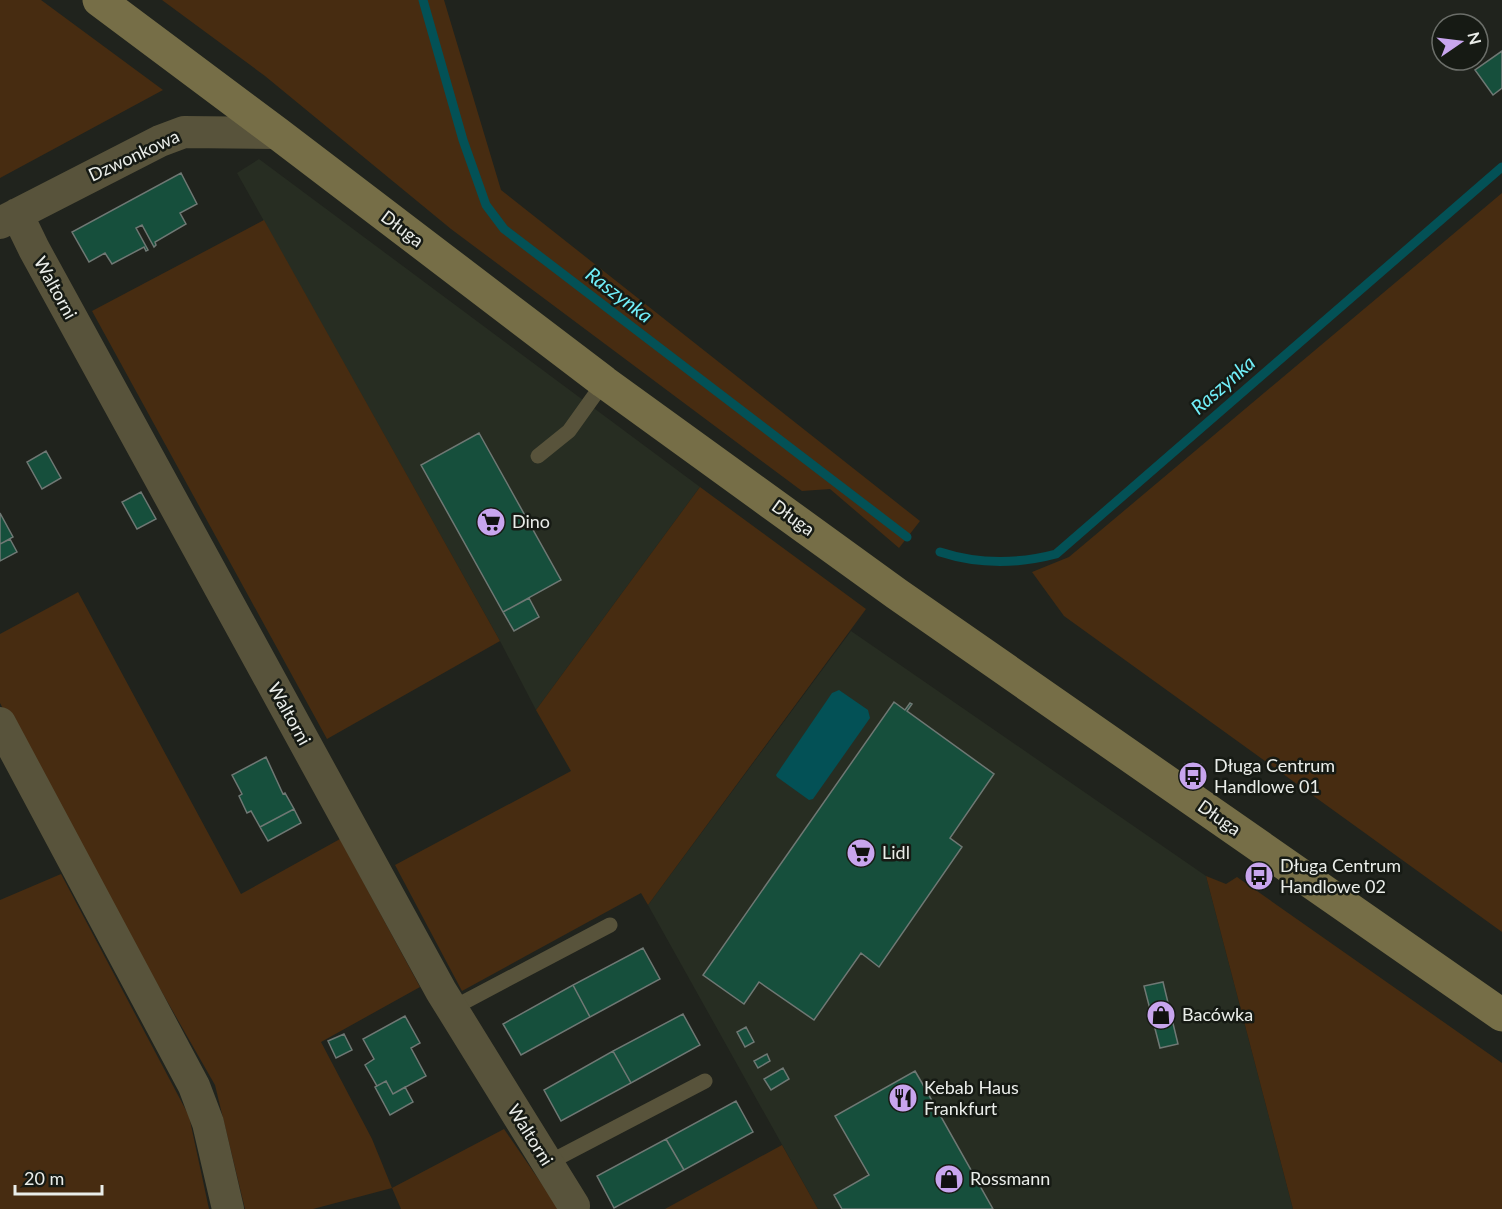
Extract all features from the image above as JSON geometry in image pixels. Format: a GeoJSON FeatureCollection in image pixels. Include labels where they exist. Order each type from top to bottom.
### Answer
{"type":"FeatureCollection","features":[{"type":"Feature","properties":{"kind":"street","name":"Długa"},"geometry":{"type":"LineString","coordinates":[[99,0],[604,382],[897,594],[1502,1015]]}},
{"type":"Feature","properties":{"kind":"street","name":"Dzwonkowa"},"geometry":{"type":"LineString","coordinates":[[8,219],[160,141],[184,132],[277,133]]}},
{"type":"Feature","properties":{"kind":"street","name":"Waltorni"},"geometry":{"type":"LineString","coordinates":[[8,219],[34,249],[452,1009],[574,1206]]}},
{"type":"Feature","properties":{"kind":"street"},"geometry":{"type":"LineString","coordinates":[[0,723],[194,1086],[208,1123],[228,1209]]}},
{"type":"Feature","properties":{"kind":"lane"},"geometry":{"type":"LineString","coordinates":[[538,456],[569,431],[604,382]]}},
{"type":"Feature","properties":{"kind":"lane"},"geometry":{"type":"LineString","coordinates":[[452,1009],[610,925]]}},
{"type":"Feature","properties":{"kind":"lane"},"geometry":{"type":"LineString","coordinates":[[548,1163],[705,1081]]}},
{"type":"Feature","properties":{"kind":"shaded area"},"geometry":{"type":"Polygon","coordinates":[[[0,0],[41,0],[163,90],[0,178],[0,0]]]}},
{"type":"Feature","properties":{"kind":"shaded area"},"geometry":{"type":"Polygon","coordinates":[[[162,0],[444,0],[501,190],[920,521],[899,548],[830,489],[802,491],[451,229],[265,76],[162,0]]]}},
{"type":"Feature","properties":{"kind":"shaded area"},"geometry":{"type":"Polygon","coordinates":[[[259,159],[700,487],[536,710],[500,641],[237,173],[259,159]]]}},
{"type":"Feature","properties":{"kind":"shaded area"},"geometry":{"type":"Polygon","coordinates":[[[1502,193],[1502,932],[1064,616],[1032,572],[1069,557],[1502,193]]]}},
{"type":"Feature","properties":{"kind":"shaded area"},"geometry":{"type":"Polygon","coordinates":[[[264,220],[500,641],[327,739],[92,311],[264,220]]]}},
{"type":"Feature","properties":{"kind":"shaded area"},"geometry":{"type":"Polygon","coordinates":[[[700,487],[866,609],[648,905],[641,893],[462,991],[395,865],[571,771],[536,710],[700,487]]]}},
{"type":"Feature","properties":{"kind":"shaded area"},"geometry":{"type":"Polygon","coordinates":[[[78,592],[241,894],[340,839],[420,987],[321,1042],[372,1139],[392,1188],[313,1209],[245,1209],[215,1085],[51,798],[0,703],[0,634],[78,592]]]}},
{"type":"Feature","properties":{"kind":"shaded area"},"geometry":{"type":"Polygon","coordinates":[[[851,631],[1206,876],[1293,1209],[818,1209],[648,905],[851,631]]]}},
{"type":"Feature","properties":{"kind":"shaded area"},"geometry":{"type":"Polygon","coordinates":[[[61,874],[189,1116],[209,1209],[0,1209],[0,900],[61,874]]]}},
{"type":"Feature","properties":{"kind":"shaded area"},"geometry":{"type":"Polygon","coordinates":[[[1206,876],[1226,884],[1237,877],[1502,1063],[1502,1209],[1293,1209],[1206,876]]]}},
{"type":"Feature","properties":{"kind":"shaded area"},"geometry":{"type":"Polygon","coordinates":[[[504,1129],[559,1209],[401,1209],[392,1188],[504,1129]]]}},
{"type":"Feature","properties":{"kind":"shaded area"},"geometry":{"type":"Polygon","coordinates":[[[782,1145],[818,1209],[665,1209],[782,1145]]]}},
{"type":"Feature","properties":{"kind":"water"},"geometry":{"type":"Polygon","coordinates":[[[839,690],[868,710],[870,718],[813,799],[809,800],[776,775],[832,693],[839,690]]]}},
{"type":"Feature","properties":{"kind":"building"},"geometry":{"type":"Polygon","coordinates":[[[1502,51],[1502,88],[1493,95],[1476,72],[1490,72],[1490,59],[1502,51]]]}},
{"type":"Feature","properties":{"kind":"building"},"geometry":{"type":"Polygon","coordinates":[[[181,173],[197,204],[180,213],[186,224],[155,242],[154,247],[142,225],[136,228],[148,250],[146,251],[144,247],[112,264],[105,253],[89,262],[72,232],[181,173]]]}},
{"type":"Feature","properties":{"kind":"building","name":"Dino"},"geometry":{"type":"Polygon","coordinates":[[[479,433],[561,580],[503,612],[421,465],[479,433]]]}},
{"type":"Feature","properties":{"kind":"building"},"geometry":{"type":"Polygon","coordinates":[[[46,451],[61,478],[42,489],[27,462],[46,451]]]}},
{"type":"Feature","properties":{"kind":"building"},"geometry":{"type":"Polygon","coordinates":[[[141,492],[156,519],[137,529],[122,502],[141,492]]]}},
{"type":"Feature","properties":{"kind":"building"},"geometry":{"type":"Polygon","coordinates":[[[0,513],[13,537],[0,544],[0,513]]]}},
{"type":"Feature","properties":{"kind":"building"},"geometry":{"type":"Polygon","coordinates":[[[10,539],[17,552],[0,561],[0,544],[10,539]]]}},
{"type":"Feature","properties":{"kind":"building"},"geometry":{"type":"Polygon","coordinates":[[[529,598],[539,617],[514,631],[503,612],[529,598]]]}},
{"type":"Feature","properties":{"kind":"building"},"geometry":{"type":"Polygon","coordinates":[[[894,702],[905,710],[910,703],[912,704],[907,711],[994,774],[950,838],[962,847],[879,967],[861,953],[814,1020],[759,982],[744,1004],[703,975],[894,702]]]}},
{"type":"Feature","properties":{"kind":"building"},"geometry":{"type":"Polygon","coordinates":[[[266,757],[283,794],[285,793],[294,809],[260,827],[251,811],[247,813],[239,796],[242,794],[232,775],[266,757]]]}},
{"type":"Feature","properties":{"kind":"building"},"geometry":{"type":"Polygon","coordinates":[[[294,809],[301,823],[268,841],[260,827],[294,809]]]}},
{"type":"Feature","properties":{"kind":"building"},"geometry":{"type":"Polygon","coordinates":[[[643,948],[660,979],[590,1017],[573,985],[643,948]]]}},
{"type":"Feature","properties":{"kind":"building","name":"Bacówka"},"geometry":{"type":"Polygon","coordinates":[[[1163,982],[1178,1044],[1160,1048],[1144,986],[1163,982]]]}},
{"type":"Feature","properties":{"kind":"building"},"geometry":{"type":"Polygon","coordinates":[[[573,985],[590,1017],[521,1055],[503,1024],[573,985]]]}},
{"type":"Feature","properties":{"kind":"building"},"geometry":{"type":"Polygon","coordinates":[[[683,1014],[700,1045],[631,1083],[613,1051],[683,1014]]]}},
{"type":"Feature","properties":{"kind":"building"},"geometry":{"type":"Polygon","coordinates":[[[405,1016],[420,1043],[411,1048],[426,1076],[393,1094],[386,1081],[377,1086],[365,1065],[374,1059],[363,1039],[405,1016]]]}},
{"type":"Feature","properties":{"kind":"building"},"geometry":{"type":"Polygon","coordinates":[[[746,1027],[754,1042],[745,1047],[737,1032],[746,1027]]]}},
{"type":"Feature","properties":{"kind":"building"},"geometry":{"type":"Polygon","coordinates":[[[344,1034],[352,1050],[336,1058],[328,1041],[344,1034]]]}},
{"type":"Feature","properties":{"kind":"building"},"geometry":{"type":"Polygon","coordinates":[[[613,1051],[631,1083],[561,1121],[544,1090],[613,1051]]]}},
{"type":"Feature","properties":{"kind":"building"},"geometry":{"type":"Polygon","coordinates":[[[767,1054],[770,1061],[758,1068],[754,1061],[767,1054]]]}},
{"type":"Feature","properties":{"kind":"building"},"geometry":{"type":"Polygon","coordinates":[[[783,1068],[789,1079],[771,1090],[764,1079],[783,1068]]]}},
{"type":"Feature","properties":{"kind":"building"},"geometry":{"type":"Polygon","coordinates":[[[915,1071],[993,1209],[842,1209],[834,1195],[869,1175],[835,1116],[915,1071]]]}},
{"type":"Feature","properties":{"kind":"building"},"geometry":{"type":"Polygon","coordinates":[[[386,1081],[393,1094],[405,1087],[413,1102],[390,1115],[375,1087],[386,1081]]]}},
{"type":"Feature","properties":{"kind":"building"},"geometry":{"type":"Polygon","coordinates":[[[736,1101],[753,1132],[684,1170],[666,1139],[736,1101]]]}},
{"type":"Feature","properties":{"kind":"building"},"geometry":{"type":"Polygon","coordinates":[[[666,1139],[684,1170],[614,1208],[597,1176],[666,1139]]]}},
{"type":"Feature","properties":{"kind":"waterway","name":"Raszynka"},"geometry":{"type":"LineString","coordinates":[[423,0],[463,140],[486,205],[504,229],[907,537]]}},
{"type":"Feature","properties":{"kind":"waterway","name":"Raszynka"},"geometry":{"type":"LineString","coordinates":[[940,552],[983,561],[1027,560],[1056,554],[1502,167]]}},
{"type":"Feature","properties":{"kind":"place","name":"Dino"},"geometry":{"type":"Point","coordinates":[491,522]}},
{"type":"Feature","properties":{"kind":"place","name":"Długa Centrum Handlowe 01"},"geometry":{"type":"Point","coordinates":[1193,776]}},
{"type":"Feature","properties":{"kind":"place","name":"Lidl"},"geometry":{"type":"Point","coordinates":[861,853]}},
{"type":"Feature","properties":{"kind":"place","name":"Długa Centrum Handlowe 02"},"geometry":{"type":"Point","coordinates":[1259,876]}},
{"type":"Feature","properties":{"kind":"place","name":"Bacówka"},"geometry":{"type":"Point","coordinates":[1161,1015]}},
{"type":"Feature","properties":{"kind":"place","name":"Kebab Haus Frankfurt"},"geometry":{"type":"Point","coordinates":[903,1098]}},
{"type":"Feature","properties":{"kind":"place","name":"Rossmann"},"geometry":{"type":"Point","coordinates":[949,1179]}}]}
